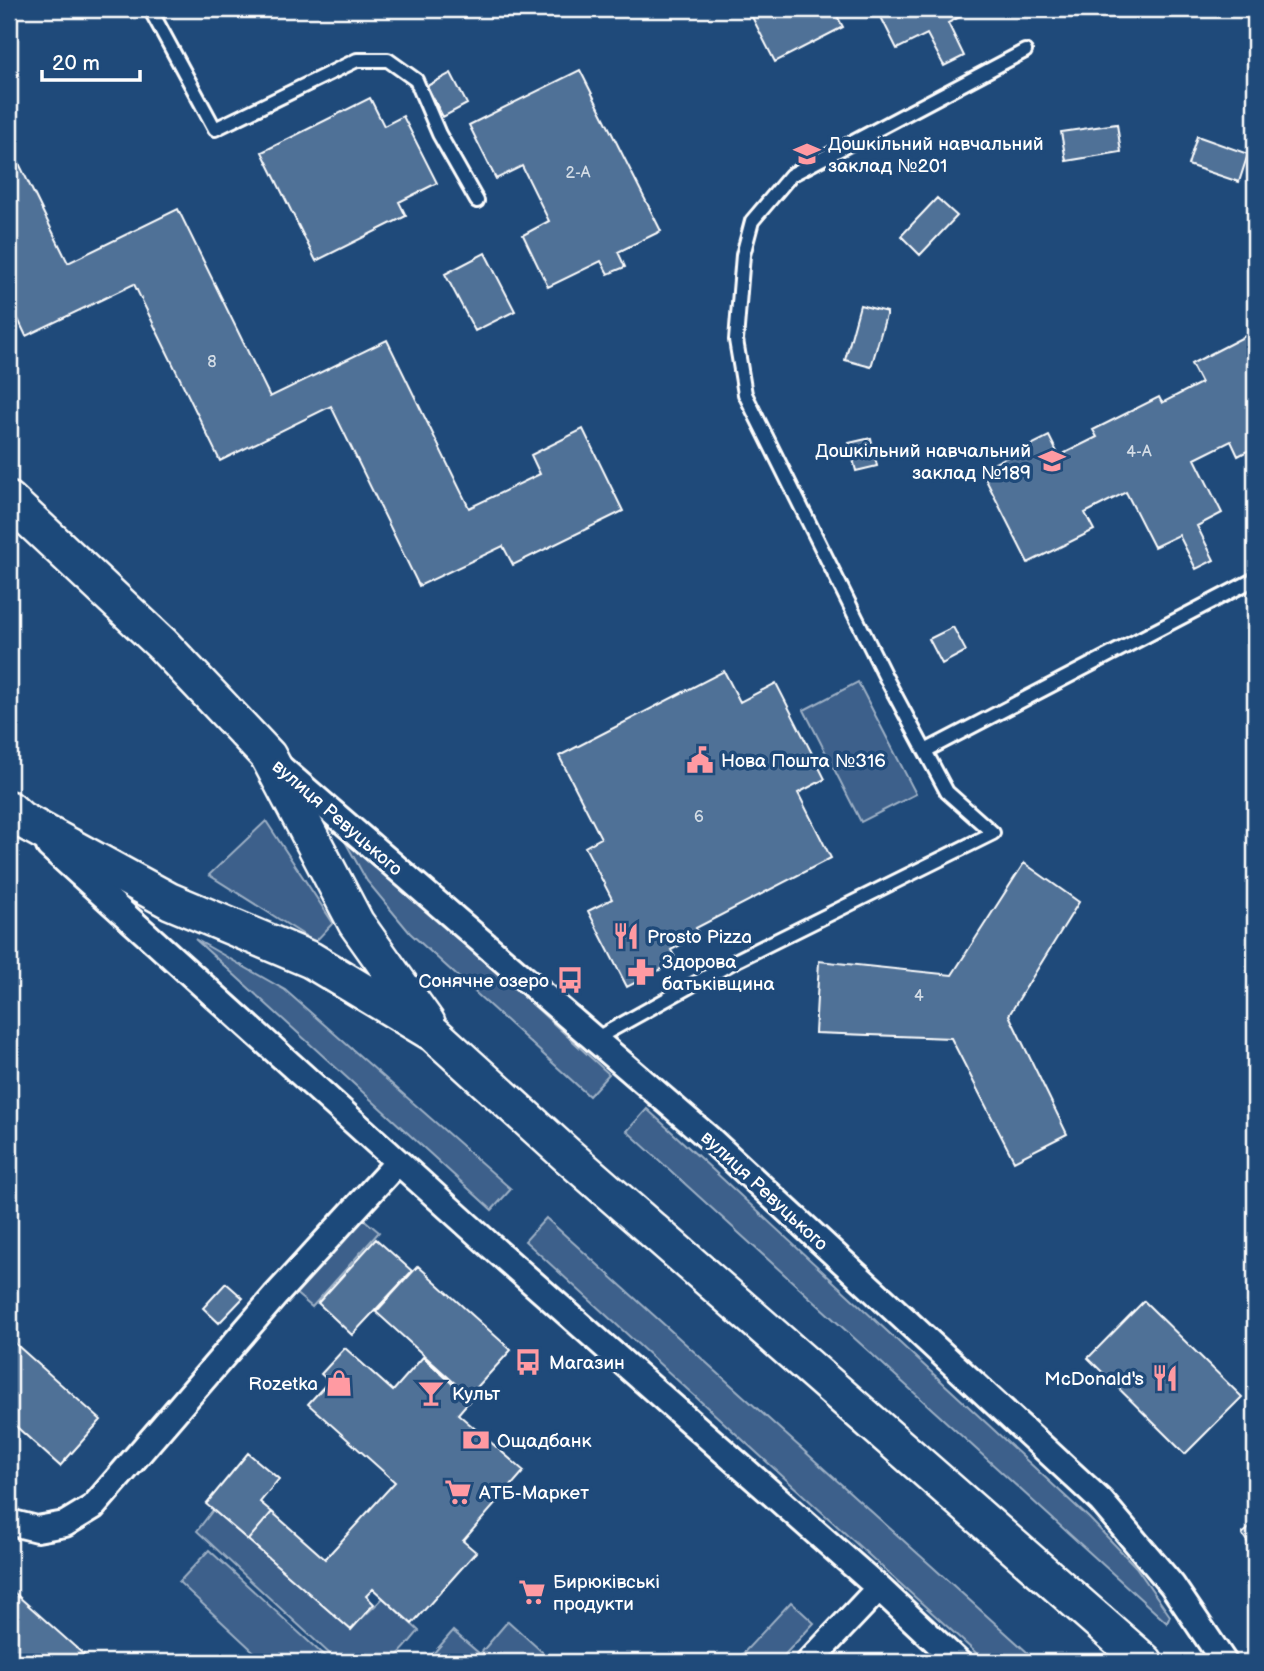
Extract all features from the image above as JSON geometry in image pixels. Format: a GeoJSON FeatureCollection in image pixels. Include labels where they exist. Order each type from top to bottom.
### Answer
{"type":"FeatureCollection","features":[{"type":"Feature","properties":{"kind":"street","name":"вулиця Ревуцького"},"geometry":{"type":"LineString","coordinates":[[9,500],[162,644],[268,755],[710,1139],[1101,1501],[1172,1585],[1224,1662]]}},
{"type":"Feature","properties":{"kind":"street","name":"вулиця Ревуцького"},"geometry":{"type":"LineString","coordinates":[[268,755],[356,923],[434,1034]]}},
{"type":"Feature","properties":{"kind":"street","name":"вулиця Ревуцького"},"geometry":{"type":"LineString","coordinates":[[14,814],[170,901],[311,960],[434,1034],[567,1155],[1145,1662]]}},
{"type":"Feature","properties":{"kind":"street","name":"вулиця Ревуцького"},"geometry":{"type":"LineString","coordinates":[[14,814],[398,1162],[879,1588],[958,1662]]}},
{"type":"Feature","properties":{"kind":"street"},"geometry":{"type":"LineString","coordinates":[[9,1521],[37,1529],[65,1524],[93,1507],[275,1296],[398,1162]]}},
{"type":"Feature","properties":{"kind":"street"},"geometry":{"type":"LineString","coordinates":[[809,1662],[879,1588]]}},
{"type":"Feature","properties":{"kind":"lane"},"geometry":{"type":"LineString","coordinates":[[150,9],[215,129],[357,60],[388,61],[416,80],[439,134],[477,201]]}},
{"type":"Feature","properties":{"kind":"lane"},"geometry":{"type":"LineString","coordinates":[[595,1040],[739,959],[993,833],[947,792],[925,751],[823,545],[767,444],[745,394],[736,340],[743,255],[752,221],[791,175],[1025,51]]}},
{"type":"Feature","properties":{"kind":"lane"},"geometry":{"type":"LineString","coordinates":[[925,751],[1255,579]]}},
{"type":"Feature","properties":{"kind":"shaded area"},"geometry":{"type":"Polygon","coordinates":[[[858,682],[916,794],[861,822],[804,710],[858,682]]]}},
{"type":"Feature","properties":{"kind":"shaded area"},"geometry":{"type":"Polygon","coordinates":[[[266,821],[333,923],[315,942],[209,875],[266,821]]]}},
{"type":"Feature","properties":{"kind":"shaded area"},"geometry":{"type":"Polygon","coordinates":[[[337,827],[609,1074],[589,1096],[410,933],[367,881],[337,827]]]}},
{"type":"Feature","properties":{"kind":"shaded area"},"geometry":{"type":"Polygon","coordinates":[[[195,939],[285,990],[511,1189],[492,1210],[195,939]]]}},
{"type":"Feature","properties":{"kind":"shaded area"},"geometry":{"type":"Polygon","coordinates":[[[647,1109],[1089,1518],[1136,1567],[1170,1616],[1167,1623],[627,1131],[647,1109]]]}},
{"type":"Feature","properties":{"kind":"shaded area"},"geometry":{"type":"Polygon","coordinates":[[[361,1217],[379,1232],[312,1307],[294,1292],[361,1217]]]}},
{"type":"Feature","properties":{"kind":"shaded area"},"geometry":{"type":"Polygon","coordinates":[[[546,1218],[1038,1662],[986,1662],[525,1241],[546,1218]]]}},
{"type":"Feature","properties":{"kind":"shaded area"},"geometry":{"type":"Polygon","coordinates":[[[213,1510],[351,1629],[383,1598],[419,1631],[399,1654],[385,1662],[362,1664],[332,1656],[197,1531],[213,1510]]]}},
{"type":"Feature","properties":{"kind":"shaded area"},"geometry":{"type":"Polygon","coordinates":[[[209,1550],[331,1662],[265,1662],[179,1582],[209,1550]]]}},
{"type":"Feature","properties":{"kind":"shaded area"},"geometry":{"type":"Polygon","coordinates":[[[791,1602],[814,1623],[778,1662],[735,1662],[791,1602]]]}},
{"type":"Feature","properties":{"kind":"shaded area"},"geometry":{"type":"Polygon","coordinates":[[[508,1621],[551,1660],[426,1662],[453,1631],[480,1654],[508,1621]]]}},
{"type":"Feature","properties":{"kind":"building"},"geometry":{"type":"Polygon","coordinates":[[[748,9],[847,9],[836,14],[843,27],[775,62],[748,9]]]}},
{"type":"Feature","properties":{"kind":"building"},"geometry":{"type":"Polygon","coordinates":[[[877,9],[970,9],[971,11],[948,23],[964,56],[944,66],[927,34],[897,49],[877,9]]]}},
{"type":"Feature","properties":{"kind":"building"},"geometry":{"type":"Polygon","coordinates":[[[580,70],[661,231],[618,252],[625,267],[608,274],[601,261],[548,287],[523,235],[549,221],[522,166],[496,179],[469,125],[580,70]]]}},
{"type":"Feature","properties":{"kind":"building"},"geometry":{"type":"Polygon","coordinates":[[[451,73],[467,104],[443,117],[427,86],[451,73]]]}},
{"type":"Feature","properties":{"kind":"building"},"geometry":{"type":"Polygon","coordinates":[[[370,98],[384,126],[403,116],[437,183],[399,202],[406,216],[316,261],[262,152],[370,98]]]}},
{"type":"Feature","properties":{"kind":"building"},"geometry":{"type":"Polygon","coordinates":[[[1117,124],[1121,152],[1066,161],[1061,132],[1117,124]]]}},
{"type":"Feature","properties":{"kind":"building"},"geometry":{"type":"Polygon","coordinates":[[[1197,136],[1248,154],[1239,182],[1188,165],[1197,136]]]}},
{"type":"Feature","properties":{"kind":"building"},"geometry":{"type":"Polygon","coordinates":[[[9,143],[68,263],[178,209],[270,397],[387,340],[469,508],[540,474],[531,455],[583,429],[623,511],[513,565],[503,546],[419,586],[331,406],[220,461],[134,284],[26,336],[9,300],[9,143]]]}},
{"type":"Feature","properties":{"kind":"building"},"geometry":{"type":"Polygon","coordinates":[[[937,198],[957,216],[920,255],[901,236],[937,198]]]}},
{"type":"Feature","properties":{"kind":"building"},"geometry":{"type":"Polygon","coordinates":[[[485,253],[515,311],[475,331],[445,274],[485,253]]]}},
{"type":"Feature","properties":{"kind":"building"},"geometry":{"type":"Polygon","coordinates":[[[860,305],[887,312],[871,367],[845,360],[860,305]]]}},
{"type":"Feature","properties":{"kind":"building"},"geometry":{"type":"Polygon","coordinates":[[[1255,331],[1255,447],[1238,456],[1231,441],[1195,459],[1222,513],[1197,526],[1214,560],[1196,569],[1179,535],[1154,547],[1126,492],[1085,513],[1094,530],[1028,563],[981,470],[1049,436],[1059,456],[1097,437],[1093,430],[1159,397],[1162,403],[1201,383],[1191,364],[1255,331]]]}},
{"type":"Feature","properties":{"kind":"building"},"geometry":{"type":"Polygon","coordinates":[[[871,438],[877,466],[856,471],[849,443],[871,438]]]}},
{"type":"Feature","properties":{"kind":"building"},"geometry":{"type":"Polygon","coordinates":[[[953,627],[966,651],[942,664],[929,639],[953,627]]]}},
{"type":"Feature","properties":{"kind":"building"},"geometry":{"type":"Polygon","coordinates":[[[724,671],[740,702],[776,683],[825,779],[798,793],[831,858],[696,928],[699,935],[671,950],[677,961],[627,987],[588,911],[612,899],[585,847],[601,838],[559,756],[724,671]]]}},
{"type":"Feature","properties":{"kind":"building"},"geometry":{"type":"Polygon","coordinates":[[[1024,863],[1079,902],[1009,1015],[1067,1134],[1014,1161],[951,1038],[815,1033],[819,961],[952,975],[1024,863]]]}},
{"type":"Feature","properties":{"kind":"building"},"geometry":{"type":"Polygon","coordinates":[[[376,1239],[412,1271],[352,1335],[318,1303],[376,1239]]]}},
{"type":"Feature","properties":{"kind":"building"},"geometry":{"type":"Polygon","coordinates":[[[418,1266],[511,1350],[469,1396],[376,1312],[418,1266]]]}},
{"type":"Feature","properties":{"kind":"building"},"geometry":{"type":"Polygon","coordinates":[[[226,1283],[243,1298],[219,1323],[203,1308],[226,1283]]]}},
{"type":"Feature","properties":{"kind":"building","name":"McDonald's"},"geometry":{"type":"Polygon","coordinates":[[[1144,1301],[1242,1397],[1185,1454],[1088,1358],[1144,1301]]]}},
{"type":"Feature","properties":{"kind":"building"},"geometry":{"type":"Polygon","coordinates":[[[9,1338],[101,1420],[60,1466],[9,1420],[9,1338]]]}},
{"type":"Feature","properties":{"kind":"building"},"geometry":{"type":"Polygon","coordinates":[[[345,1348],[393,1391],[423,1357],[470,1400],[458,1414],[524,1471],[463,1541],[476,1552],[412,1624],[373,1589],[366,1596],[374,1604],[351,1630],[248,1540],[272,1512],[325,1559],[395,1482],[308,1404],[329,1381],[321,1374],[345,1348]]]}},
{"type":"Feature","properties":{"kind":"building"},"geometry":{"type":"Polygon","coordinates":[[[248,1453],[279,1479],[260,1502],[272,1512],[248,1540],[206,1504],[248,1453]]]}},
{"type":"Feature","properties":{"kind":"building"},"geometry":{"type":"Polygon","coordinates":[[[1255,1524],[1255,1553],[1242,1534],[1255,1524]]]}},
{"type":"Feature","properties":{"kind":"building"},"geometry":{"type":"Polygon","coordinates":[[[9,1588],[92,1662],[9,1662],[9,1588]]]}},
{"type":"Feature","properties":{"kind":"place","name":"Дошкільний навчальний заклад №201"},"geometry":{"type":"Point","coordinates":[807,154]}},
{"type":"Feature","properties":{"kind":"place","name":"Дошкільний навчальний заклад №189"},"geometry":{"type":"Point","coordinates":[1052,461]}},
{"type":"Feature","properties":{"kind":"place","name":"Нова Пошта №316"},"geometry":{"type":"Point","coordinates":[700,760]}},
{"type":"Feature","properties":{"kind":"place","name":"Prosto Pizza"},"geometry":{"type":"Point","coordinates":[626,936]}},
{"type":"Feature","properties":{"kind":"place","name":"Здорова батьківщина"},"geometry":{"type":"Point","coordinates":[641,972]}},
{"type":"Feature","properties":{"kind":"place","name":"Сонячне озеро"},"geometry":{"type":"Point","coordinates":[570,980]}},
{"type":"Feature","properties":{"kind":"place","name":"Магазин"},"geometry":{"type":"Point","coordinates":[528,1362]}},
{"type":"Feature","properties":{"kind":"place","name":"McDonald's"},"geometry":{"type":"Point","coordinates":[1165,1378]}},
{"type":"Feature","properties":{"kind":"place","name":"Rozetka"},"geometry":{"type":"Point","coordinates":[339,1383]}},
{"type":"Feature","properties":{"kind":"place","name":"Культ"},"geometry":{"type":"Point","coordinates":[431,1393]}},
{"type":"Feature","properties":{"kind":"place","name":"Ощадбанк"},"geometry":{"type":"Point","coordinates":[476,1440]}},
{"type":"Feature","properties":{"kind":"place","name":"АТБ-Маркет"},"geometry":{"type":"Point","coordinates":[458,1492]}},
{"type":"Feature","properties":{"kind":"place","name":"Бирюківські продукти"},"geometry":{"type":"Point","coordinates":[532,1592]}}]}
